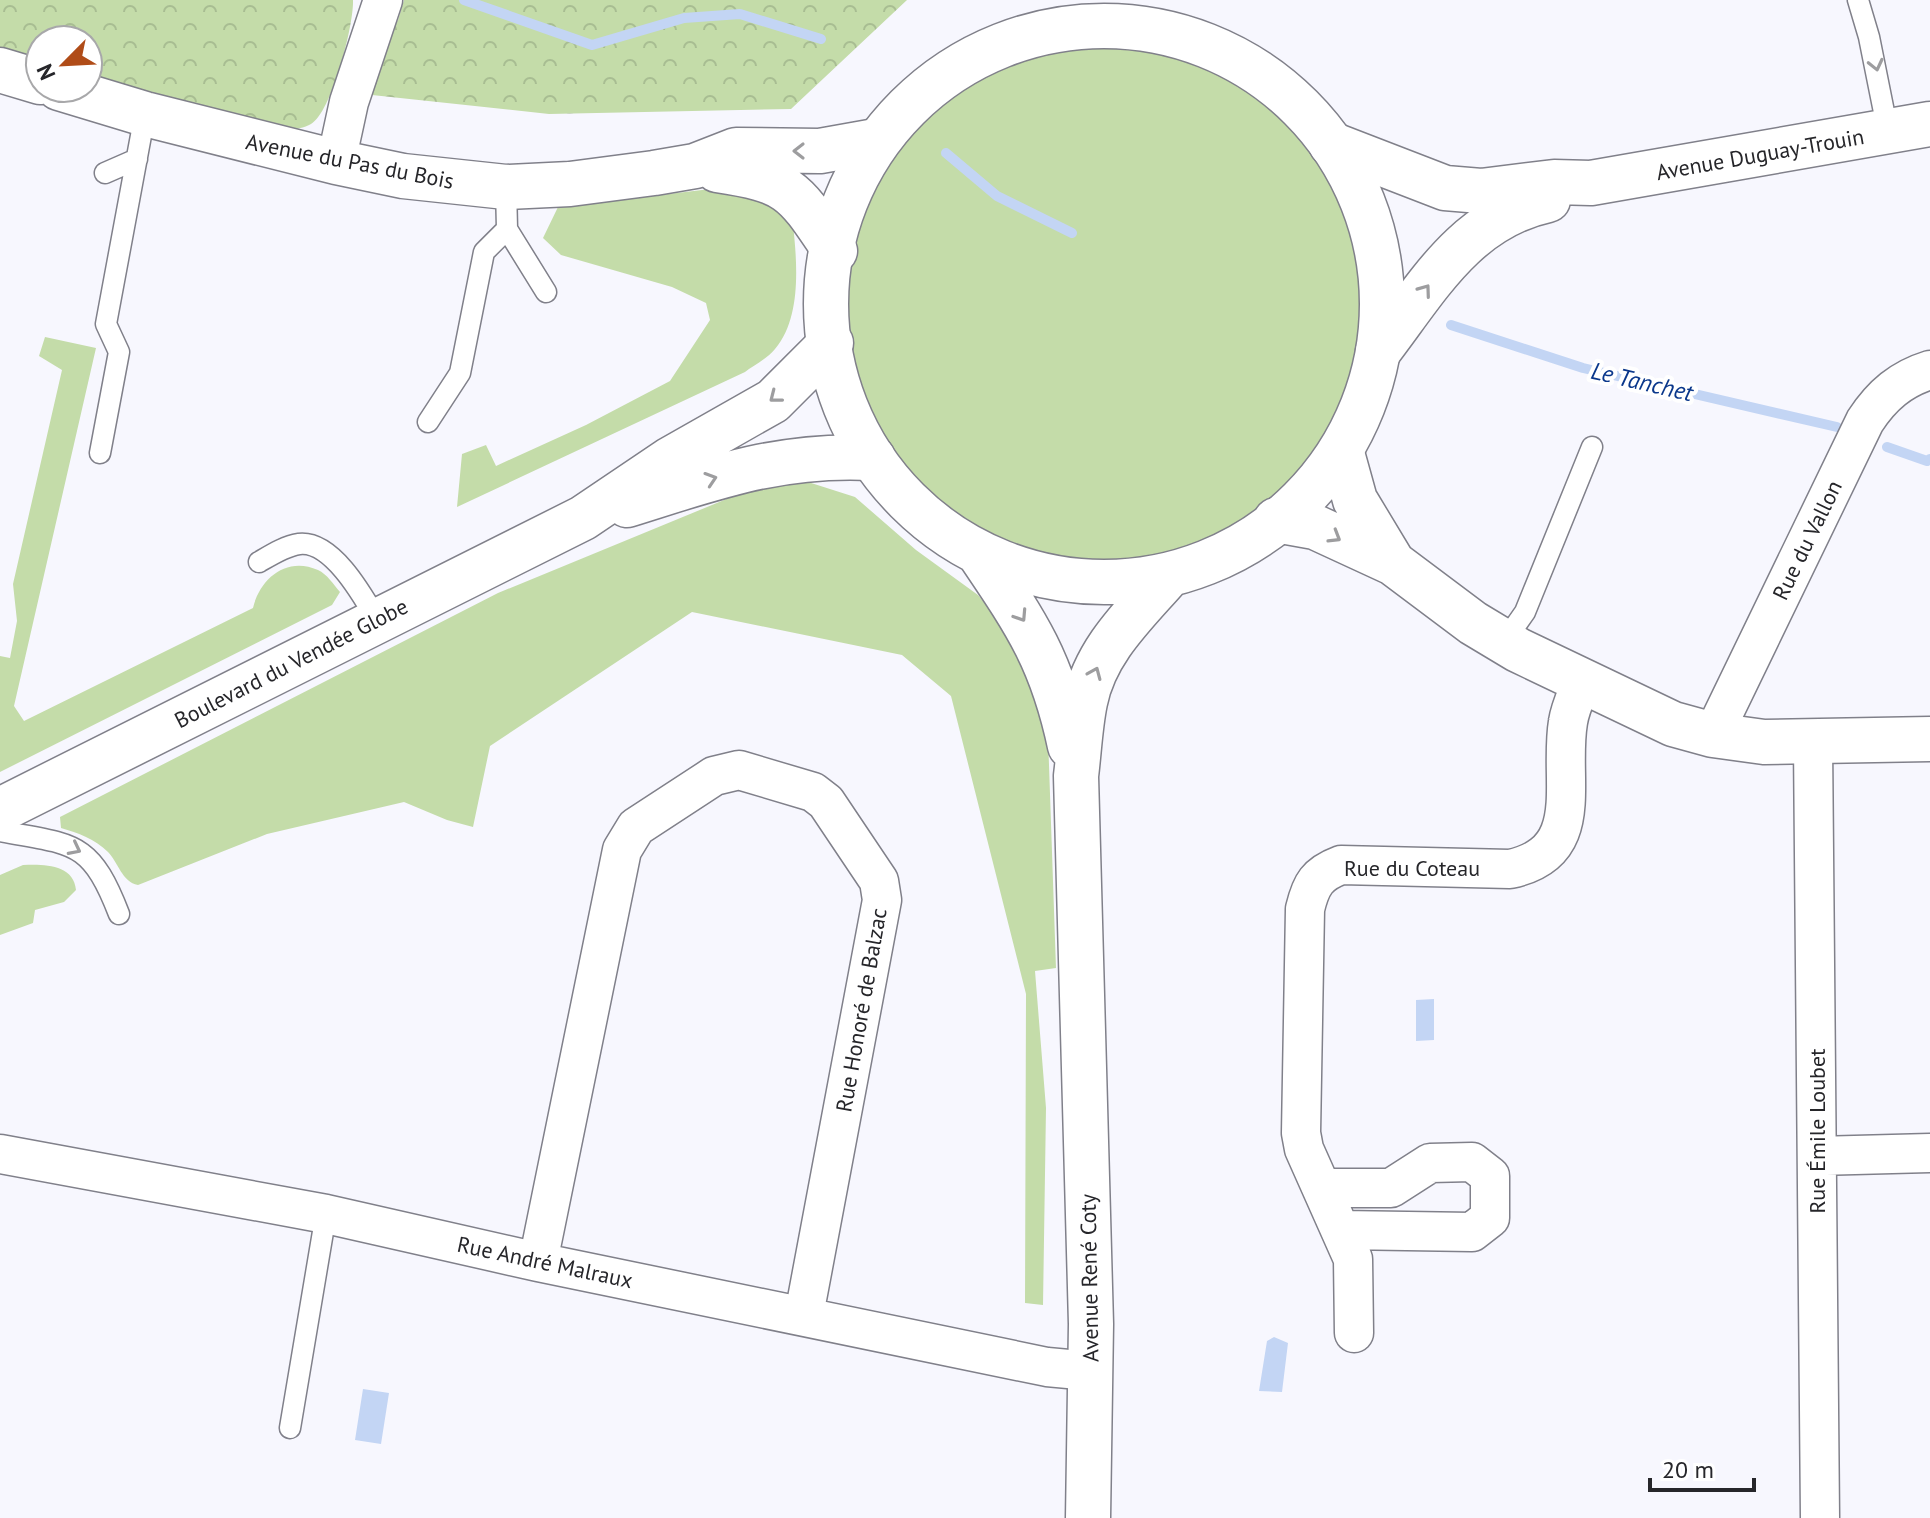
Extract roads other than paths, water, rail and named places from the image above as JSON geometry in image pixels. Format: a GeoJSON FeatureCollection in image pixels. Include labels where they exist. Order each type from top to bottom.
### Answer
{"type":"FeatureCollection","features":[{"type":"Feature","properties":{"kind":"main road"},"geometry":{"type":"LineString","coordinates":[[1149,0],[1174,35]]}},
{"type":"Feature","properties":{"kind":"main road"},"geometry":{"type":"LineString","coordinates":[[1042,17],[1174,35],[1220,51],[1262,75],[1299,107],[1331,144],[1353,182],[1369,223],[1379,265],[1382,309],[1378,352],[1360,420],[1342,453],[1323,478],[1276,520],[1224,553],[1169,575],[1121,583],[1072,582],[1023,572],[978,552],[937,526],[902,495],[873,458],[838,383],[831,343],[835,251],[843,211],[856,174],[876,141],[928,84],[1042,17]]}},
{"type":"Feature","properties":{"kind":"main road"},"geometry":{"type":"LineString","coordinates":[[0,70],[24,77]]}},
{"type":"Feature","properties":{"kind":"main road","name":"Avenue du Pas du Bois"},"geometry":{"type":"LineString","coordinates":[[104,102],[336,162],[403,176],[506,208],[584,183],[695,166],[736,150],[820,151],[876,141]]}},
{"type":"Feature","properties":{"kind":"main road","name":"Avenue Duguay-Trouin"},"geometry":{"type":"LineString","coordinates":[[1331,144],[1445,188],[1481,191],[1554,182],[1591,183],[1930,124]]}},
{"type":"Feature","properties":{"kind":"main road","name":"Avenue du Pas du Bois"},"geometry":{"type":"LineString","coordinates":[[695,166],[775,181],[810,212],[835,251]]}},
{"type":"Feature","properties":{"kind":"main road","name":"Avenue Duguay-Trouin"},"geometry":{"type":"LineString","coordinates":[[1378,352],[1462,243],[1516,208],[1558,197],[1591,183]]}},
{"type":"Feature","properties":{"kind":"main road","name":"Boulevard du Vendée Globe"},"geometry":{"type":"LineString","coordinates":[[0,810],[583,518],[669,460],[773,401],[831,343]]}},
{"type":"Feature","properties":{"kind":"main road"},"geometry":{"type":"LineString","coordinates":[[1342,453],[1355,500],[1393,563]]}},
{"type":"Feature","properties":{"kind":"main road","name":"Boulevard du Vendée Globe"},"geometry":{"type":"LineString","coordinates":[[583,518],[741,469],[792,458],[873,458]]}},
{"type":"Feature","properties":{"kind":"main road"},"geometry":{"type":"LineString","coordinates":[[1276,520],[1315,527],[1393,563],[1473,623],[1504,642],[1673,724],[1713,735],[1813,743],[1930,739]]}},
{"type":"Feature","properties":{"kind":"main road"},"geometry":{"type":"LineString","coordinates":[[978,552],[1034,636],[1045,659],[1061,702],[1076,776]]}},
{"type":"Feature","properties":{"kind":"main road"},"geometry":{"type":"LineString","coordinates":[[1076,776],[1085,701],[1092,678],[1119,630],[1169,575]]}},
{"type":"Feature","properties":{"kind":"main road","name":"Avenue René Coty"},"geometry":{"type":"LineString","coordinates":[[1076,776],[1086,1037],[1090,1371],[1088,1518]]}},
{"type":"Feature","properties":{"kind":"street"},"geometry":{"type":"LineString","coordinates":[[336,162],[349,102],[383,0]]}},
{"type":"Feature","properties":{"kind":"street","name":"Rue du Vallon"},"geometry":{"type":"LineString","coordinates":[[1713,735],[1865,421],[1877,402],[1896,386],[1930,370]]}},
{"type":"Feature","properties":{"kind":"street","name":"Rue du Coteau"},"geometry":{"type":"LineString","coordinates":[[1354,1333],[1353,1259],[1304,1149],[1301,1133],[1305,909],[1310,888],[1322,872],[1341,865],[1510,869],[1532,864],[1552,850],[1564,827],[1567,724],[1582,681]]}},
{"type":"Feature","properties":{"kind":"street","name":"Rue Émile Loubet"},"geometry":{"type":"LineString","coordinates":[[1813,743],[1820,1518]]}},
{"type":"Feature","properties":{"kind":"street","name":"Rue Honoré de Balzac"},"geometry":{"type":"LineString","coordinates":[[538,1262],[622,850],[636,827],[714,776],[739,770],[813,792],[826,802],[879,881],[882,900],[804,1315]]}},
{"type":"Feature","properties":{"kind":"street"},"geometry":{"type":"LineString","coordinates":[[1817,1156],[1930,1153]]}},
{"type":"Feature","properties":{"kind":"street","name":"Rue André Malraux"},"geometry":{"type":"LineString","coordinates":[[0,1154],[326,1214],[538,1262],[1047,1367],[1090,1371]]}},
{"type":"Feature","properties":{"kind":"street"},"geometry":{"type":"LineString","coordinates":[[1322,1188],[1391,1188],[1430,1163],[1472,1162],[1490,1176],[1490,1218],[1472,1232],[1342,1230]]}},
{"type":"Feature","properties":{"kind":"lane"},"geometry":{"type":"LineString","coordinates":[[1858,0],[1872,50],[1888,132]]}},
{"type":"Feature","properties":{"kind":"lane"},"geometry":{"type":"LineString","coordinates":[[100,453],[119,352],[106,324],[145,114]]}},
{"type":"Feature","properties":{"kind":"lane"},"geometry":{"type":"LineString","coordinates":[[105,173],[137,159]]}},
{"type":"Feature","properties":{"kind":"lane"},"geometry":{"type":"LineString","coordinates":[[506,208],[546,292]]}},
{"type":"Feature","properties":{"kind":"lane"},"geometry":{"type":"LineString","coordinates":[[428,422],[460,373],[484,252],[506,208]]}},
{"type":"Feature","properties":{"kind":"lane"},"geometry":{"type":"LineString","coordinates":[[1504,642],[1525,612],[1592,447]]}},
{"type":"Feature","properties":{"kind":"lane"},"geometry":{"type":"LineString","coordinates":[[259,562],[290,546],[313,544],[324,550],[358,587],[377,620]]}},
{"type":"Feature","properties":{"kind":"lane"},"geometry":{"type":"LineString","coordinates":[[0,831],[60,842],[83,852],[99,869],[119,914]]}},
{"type":"Feature","properties":{"kind":"lane"},"geometry":{"type":"LineString","coordinates":[[290,1428],[326,1214]]}},
{"type":"Feature","properties":{"kind":"water"},"geometry":{"type":"Polygon","coordinates":[[[1434,999],[1434,1040],[1416,1041],[1416,1000],[1434,999]]]}},
{"type":"Feature","properties":{"kind":"water"},"geometry":{"type":"Polygon","coordinates":[[[1274,1337],[1288,1343],[1282,1392],[1259,1391],[1267,1341],[1274,1337]]]}},
{"type":"Feature","properties":{"kind":"water"},"geometry":{"type":"Polygon","coordinates":[[[363,1389],[389,1393],[381,1444],[355,1440],[363,1389]]]}},
{"type":"Feature","properties":{"kind":"waterway","name":"Le Tanchet"},"geometry":{"type":"LineString","coordinates":[[464,0],[592,45],[684,18],[740,14],[821,39]]}},
{"type":"Feature","properties":{"kind":"waterway","name":"Le Tanchet"},"geometry":{"type":"LineString","coordinates":[[946,153],[997,196],[1072,233]]}},
{"type":"Feature","properties":{"kind":"waterway","name":"Le Tanchet"},"geometry":{"type":"LineString","coordinates":[[1451,325],[1583,368],[1837,427]]}},
{"type":"Feature","properties":{"kind":"waterway","name":"Le Tanchet"},"geometry":{"type":"LineString","coordinates":[[1887,447],[1927,461],[1930,459]]}}]}
